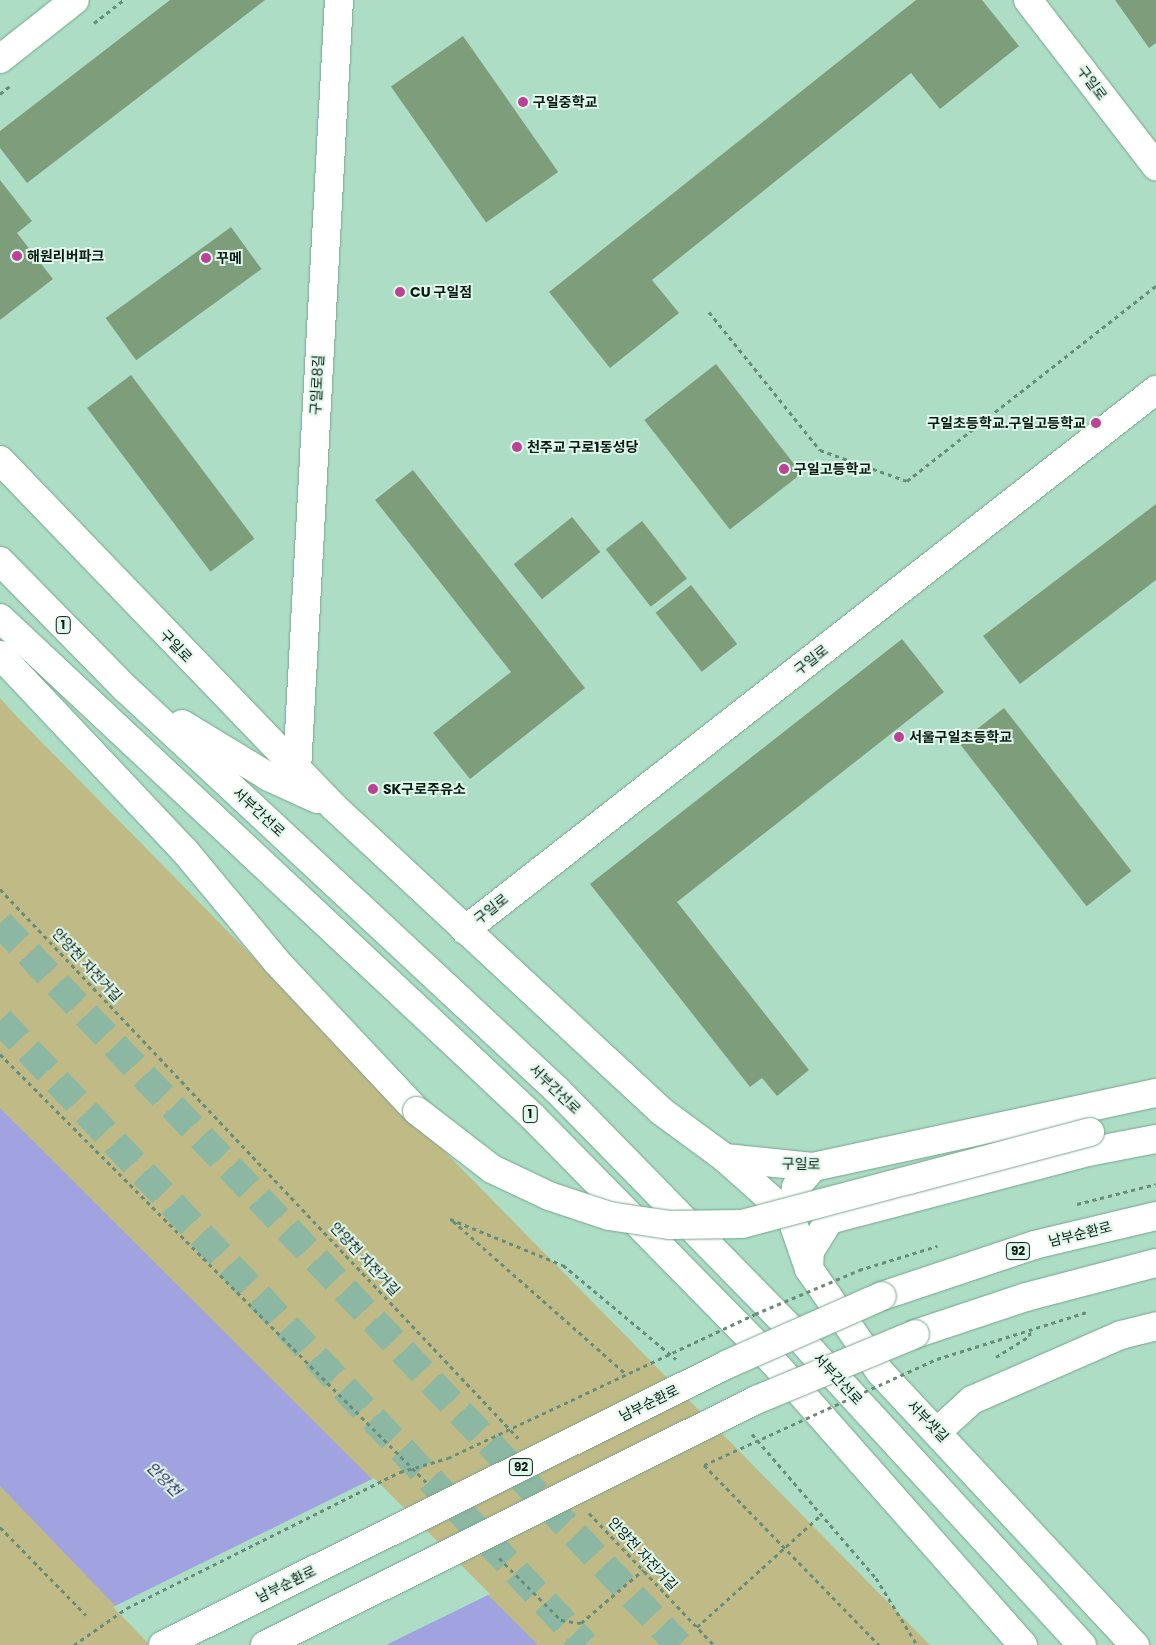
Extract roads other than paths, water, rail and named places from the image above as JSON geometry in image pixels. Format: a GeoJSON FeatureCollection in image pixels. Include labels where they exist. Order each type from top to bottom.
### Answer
{"type":"FeatureCollection","features":[{"type":"Feature","properties":{"kind":"main road"},"geometry":{"type":"LineString","coordinates":[[0,59],[75,0]]}},
{"type":"Feature","properties":{"kind":"main road","name":"구일로8길"},"geometry":{"type":"LineString","coordinates":[[297,770],[338,0]]}},
{"type":"Feature","properties":{"kind":"main road","name":"구일로"},"geometry":{"type":"LineString","coordinates":[[1028,0],[1156,166]]}},
{"type":"Feature","properties":{"kind":"main road","name":"구일로"},"geometry":{"type":"LineString","coordinates":[[465,930],[1156,390]]}},
{"type":"Feature","properties":{"kind":"main road","name":"구일로"},"geometry":{"type":"LineString","coordinates":[[0,460],[334,807],[661,1111],[725,1158],[813,1167],[1156,1093]]}},
{"type":"Feature","properties":{"kind":"main road","name":"서부간선로"},"geometry":{"type":"LineString","coordinates":[[0,561],[126,689],[557,1090],[796,1333],[1082,1645]]}},
{"type":"Feature","properties":{"kind":"main road","name":"1"},"geometry":{"type":"LineString","coordinates":[[0,618],[533,1117],[769,1358],[1023,1645]]}},
{"type":"Feature","properties":{"kind":"main road"},"geometry":{"type":"LineString","coordinates":[[0,655],[184,850],[276,961],[417,1111],[492,1169],[549,1196],[609,1216],[670,1225],[742,1224],[1090,1132],[1156,1120]]}},
{"type":"Feature","properties":{"kind":"main road"},"geometry":{"type":"LineString","coordinates":[[126,689],[269,777],[334,807]]}},
{"type":"Feature","properties":{"kind":"main road"},"geometry":{"type":"LineString","coordinates":[[809,1269],[810,1250],[830,1220],[1088,1152],[1156,1139]]}},
{"type":"Feature","properties":{"kind":"main road"},"geometry":{"type":"LineString","coordinates":[[725,1158],[791,1216]]}},
{"type":"Feature","properties":{"kind":"main road","name":"서부샛길"},"geometry":{"type":"LineString","coordinates":[[813,1167],[796,1187],[791,1216],[809,1269],[880,1372],[938,1431],[1135,1645]]}},
{"type":"Feature","properties":{"kind":"main road","name":"남부순환로"},"geometry":{"type":"LineString","coordinates":[[163,1645],[728,1364],[882,1296],[1034,1245],[1156,1216]]}},
{"type":"Feature","properties":{"kind":"main road"},"geometry":{"type":"LineString","coordinates":[[265,1645],[756,1400],[915,1334],[1035,1294],[1156,1263]]}},
{"type":"Feature","properties":{"kind":"main road"},"geometry":{"type":"LineString","coordinates":[[938,1431],[972,1400],[1121,1335],[1156,1326]]}},
{"type":"Feature","properties":{"kind":"water","name":"안양천"},"geometry":{"type":"Polygon","coordinates":[[[0,1108],[538,1645],[153,1645],[0,1486],[0,1108]]]}},
{"type":"Feature","properties":{"kind":"tunnel"},"geometry":{"type":"LineString","coordinates":[[0,923],[679,1645]]}},
{"type":"Feature","properties":{"kind":"tunnel"},"geometry":{"type":"LineString","coordinates":[[0,1020],[585,1645]]}},
{"type":"Feature","properties":{"kind":"place","name":"구일중학교"},"geometry":{"type":"Point","coordinates":[523,102]}},
{"type":"Feature","properties":{"kind":"place","name":"해원리버파크"},"geometry":{"type":"Point","coordinates":[17,256]}},
{"type":"Feature","properties":{"kind":"place","name":"꾸메"},"geometry":{"type":"Point","coordinates":[206,258]}},
{"type":"Feature","properties":{"kind":"place","name":"CU 구일점"},"geometry":{"type":"Point","coordinates":[400,292]}},
{"type":"Feature","properties":{"kind":"place","name":"구일초등학교.구일고등학교"},"geometry":{"type":"Point","coordinates":[1096,423]}},
{"type":"Feature","properties":{"kind":"place","name":"천주교 구로1동성당"},"geometry":{"type":"Point","coordinates":[517,447]}},
{"type":"Feature","properties":{"kind":"place","name":"구일고등학교"},"geometry":{"type":"Point","coordinates":[784,469]}},
{"type":"Feature","properties":{"kind":"place","name":"서울구일초등학교"},"geometry":{"type":"Point","coordinates":[899,737]}},
{"type":"Feature","properties":{"kind":"place","name":"SK구로주유소"},"geometry":{"type":"Point","coordinates":[373,789]}}]}
